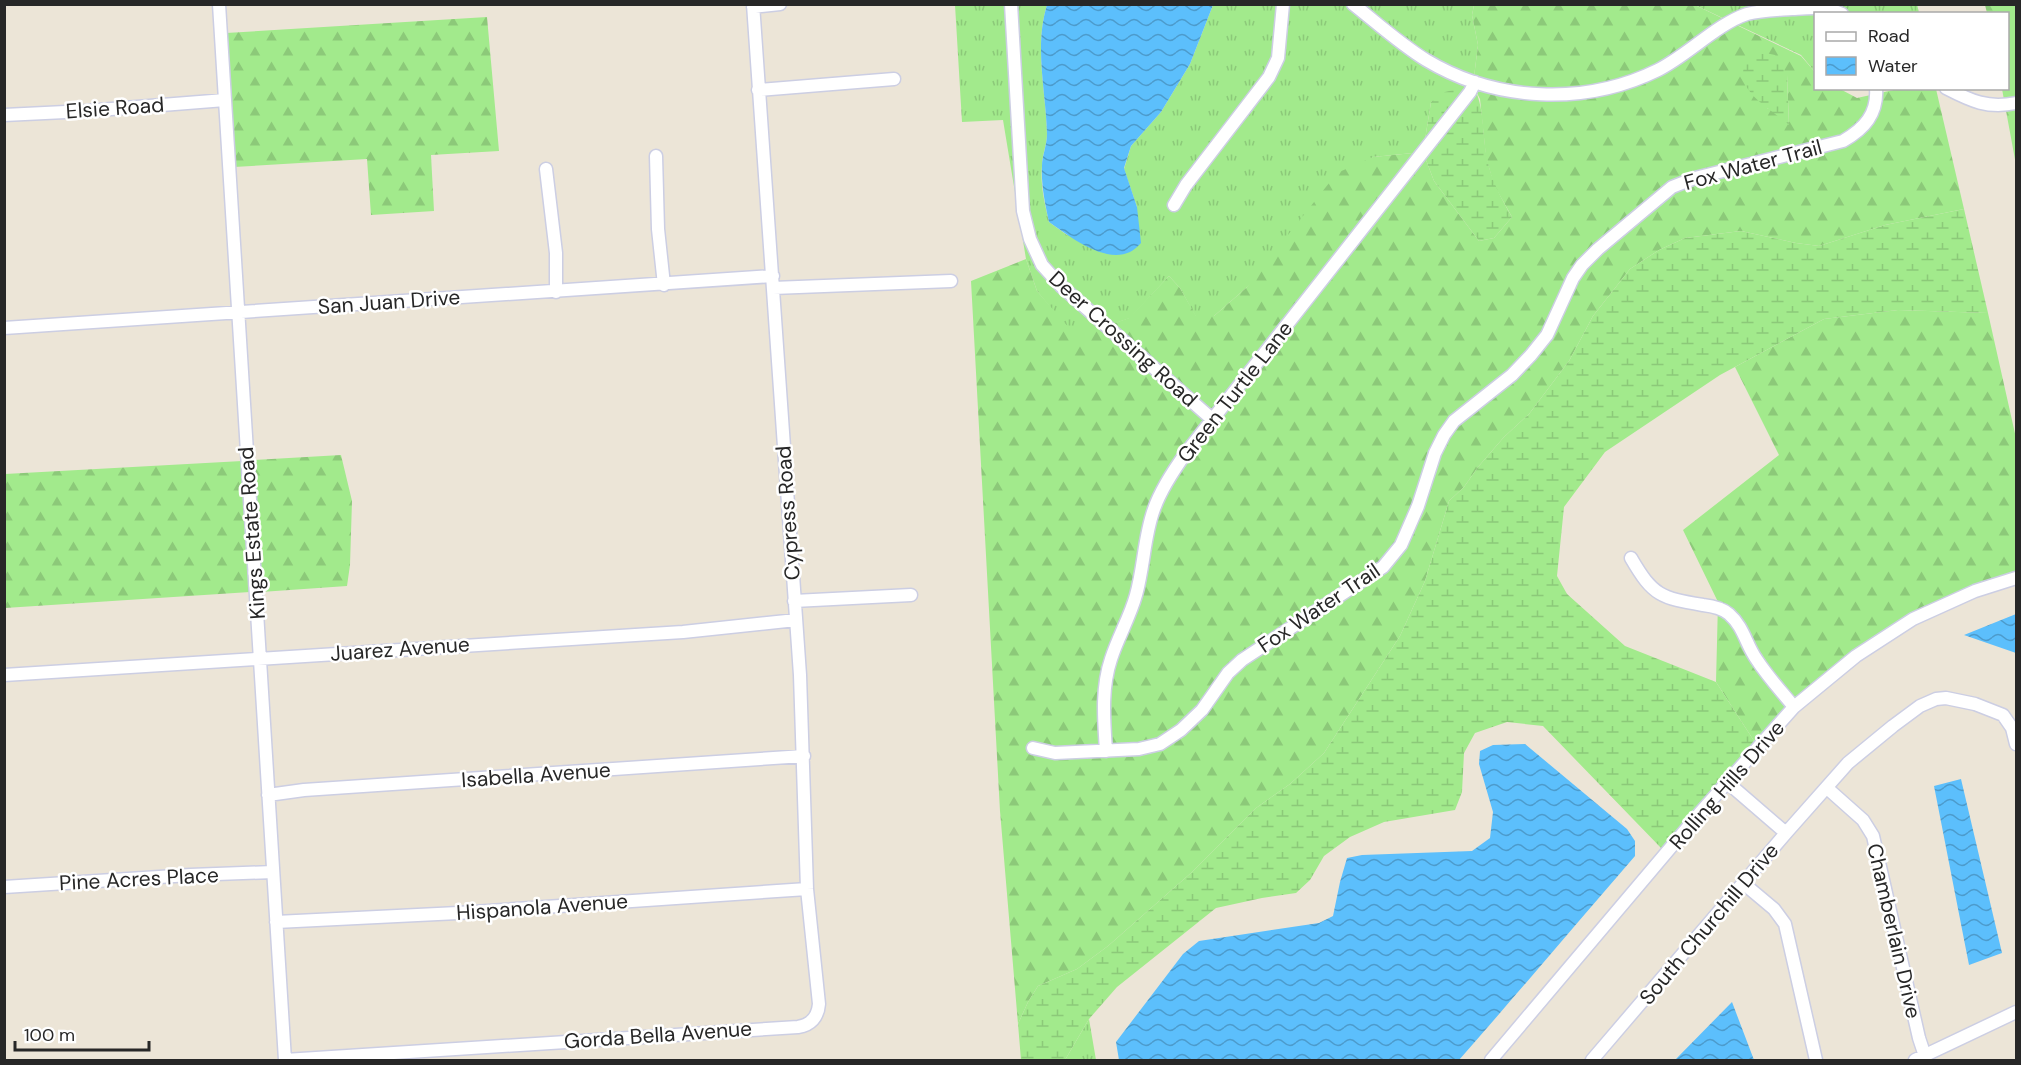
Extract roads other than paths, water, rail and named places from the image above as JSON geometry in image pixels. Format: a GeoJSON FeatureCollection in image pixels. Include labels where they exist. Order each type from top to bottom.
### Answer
{"type":"FeatureCollection","features":[{"type":"Feature","properties":{"kind":"street","name":"Kings Estate Road"},"geometry":{"type":"LineString","coordinates":[[219,4],[285,1060]]}},
{"type":"Feature","properties":{"kind":"street"},"geometry":{"type":"LineString","coordinates":[[753,6],[780,4]]}},
{"type":"Feature","properties":{"kind":"street","name":"Deer Crossing Road"},"geometry":{"type":"LineString","coordinates":[[1011,4],[1023,211],[1030,238],[1042,265],[1061,286],[1213,420]]}},
{"type":"Feature","properties":{"kind":"street"},"geometry":{"type":"LineString","coordinates":[[1174,205],[1186,185],[1269,77],[1278,58],[1283,4]]}},
{"type":"Feature","properties":{"kind":"street"},"geometry":{"type":"LineString","coordinates":[[1353,4],[1426,60],[1454,74],[1506,90],[1542,95],[1576,94],[1628,83],[1681,57],[1732,21],[1745,15],[1762,11],[1818,7],[1835,12]]}},
{"type":"Feature","properties":{"kind":"street","name":"Cypress Road"},"geometry":{"type":"LineString","coordinates":[[753,6],[796,620],[804,756],[807,889],[819,1004],[813,1020]]}},
{"type":"Feature","properties":{"kind":"street"},"geometry":{"type":"LineString","coordinates":[[758,90],[894,79]]}},
{"type":"Feature","properties":{"kind":"street","name":"Green Turtle Lane"},"geometry":{"type":"LineString","coordinates":[[1106,751],[1103,708],[1110,660],[1134,604],[1153,510],[1166,481],[1470,92],[1475,82]]}},
{"type":"Feature","properties":{"kind":"street","name":"Fox Water Trail"},"geometry":{"type":"LineString","coordinates":[[1033,748],[1055,753],[1139,749],[1160,744],[1181,730],[1202,710],[1228,673],[1242,660],[1352,590],[1383,567],[1401,545],[1418,506],[1435,453],[1444,435],[1454,422],[1512,375],[1531,355],[1547,335],[1573,278],[1598,249],[1672,187],[1695,178],[1843,141],[1860,131],[1873,114],[1876,90]]}},
{"type":"Feature","properties":{"kind":"street"},"geometry":{"type":"LineString","coordinates":[[1950,90],[1987,106],[2016,103]]}},
{"type":"Feature","properties":{"kind":"street","name":"Elsie Road"},"geometry":{"type":"LineString","coordinates":[[4,115],[225,100]]}},
{"type":"Feature","properties":{"kind":"street"},"geometry":{"type":"LineString","coordinates":[[656,156],[658,230],[664,285]]}},
{"type":"Feature","properties":{"kind":"street"},"geometry":{"type":"LineString","coordinates":[[546,169],[556,253],[556,292]]}},
{"type":"Feature","properties":{"kind":"street","name":"San Juan Drive"},"geometry":{"type":"LineString","coordinates":[[4,328],[664,285],[951,281]]}},
{"type":"Feature","properties":{"kind":"street"},"geometry":{"type":"LineString","coordinates":[[1631,558],[1643,580],[1657,594],[1674,600],[1713,606],[1727,612],[1746,637],[1755,658],[1794,707]]}},
{"type":"Feature","properties":{"kind":"street","name":"Rolling Hills Drive"},"geometry":{"type":"LineString","coordinates":[[1491,1060],[1794,707],[1856,656],[1913,619],[1975,591],[2016,578]]}},
{"type":"Feature","properties":{"kind":"street"},"geometry":{"type":"LineString","coordinates":[[794,601],[912,595]]}},
{"type":"Feature","properties":{"kind":"street","name":"Juarez Avenue"},"geometry":{"type":"LineString","coordinates":[[4,675],[683,632],[796,620]]}},
{"type":"Feature","properties":{"kind":"street","name":"South Churchill Drive"},"geometry":{"type":"LineString","coordinates":[[1592,1060],[1848,764],[1893,726],[1920,706],[1936,699],[1946,698],[1975,704],[2003,715],[2012,728],[2016,744]]}},
{"type":"Feature","properties":{"kind":"street","name":"Isabella Avenue"},"geometry":{"type":"LineString","coordinates":[[268,795],[304,790],[804,756]]}},
{"type":"Feature","properties":{"kind":"street"},"geometry":{"type":"LineString","coordinates":[[1728,783],[1786,833]]}},
{"type":"Feature","properties":{"kind":"street","name":"Chamberlain Drive"},"geometry":{"type":"LineString","coordinates":[[1827,788],[1863,820],[1873,836],[1919,1038],[1920,1058]]}},
{"type":"Feature","properties":{"kind":"street","name":"Pine Acres Place"},"geometry":{"type":"LineString","coordinates":[[4,887],[273,872]]}},
{"type":"Feature","properties":{"kind":"street"},"geometry":{"type":"LineString","coordinates":[[1743,883],[1774,909],[1785,924],[1816,1060]]}},
{"type":"Feature","properties":{"kind":"street","name":"Hispanola Avenue"},"geometry":{"type":"LineString","coordinates":[[276,922],[458,913],[807,889]]}},
{"type":"Feature","properties":{"kind":"street"},"geometry":{"type":"LineString","coordinates":[[1920,1058],[2016,1012]]}},
{"type":"Feature","properties":{"kind":"street","name":"Gorda Bella Avenue"},"geometry":{"type":"LineString","coordinates":[[285,1060],[798,1027],[813,1020]]}},
{"type":"Feature","properties":{"kind":"water"},"geometry":{"type":"Polygon","coordinates":[[[1047,5],[1213,5],[1190,64],[1161,112],[1131,146],[1124,168],[1137,207],[1141,243],[1130,252],[1120,255],[1109,254],[1087,247],[1049,222],[1042,173],[1047,134],[1041,37],[1047,5]]]}},
{"type":"Feature","properties":{"kind":"water"},"geometry":{"type":"Polygon","coordinates":[[[2016,614],[2016,653],[1964,635],[2016,614]]]}},
{"type":"Feature","properties":{"kind":"water"},"geometry":{"type":"Polygon","coordinates":[[[1525,744],[1627,829],[1635,841],[1635,856],[1459,1060],[1119,1060],[1116,1042],[1183,954],[1199,941],[1319,923],[1333,916],[1347,858],[1362,855],[1472,851],[1490,838],[1493,812],[1479,764],[1480,751],[1493,745],[1525,744]]]}},
{"type":"Feature","properties":{"kind":"water"},"geometry":{"type":"Polygon","coordinates":[[[1961,779],[2002,953],[1969,965],[1934,786],[1961,779]]]}},
{"type":"Feature","properties":{"kind":"water"},"geometry":{"type":"Polygon","coordinates":[[[1732,1002],[1754,1060],[1675,1060],[1732,1002]]]}}]}
